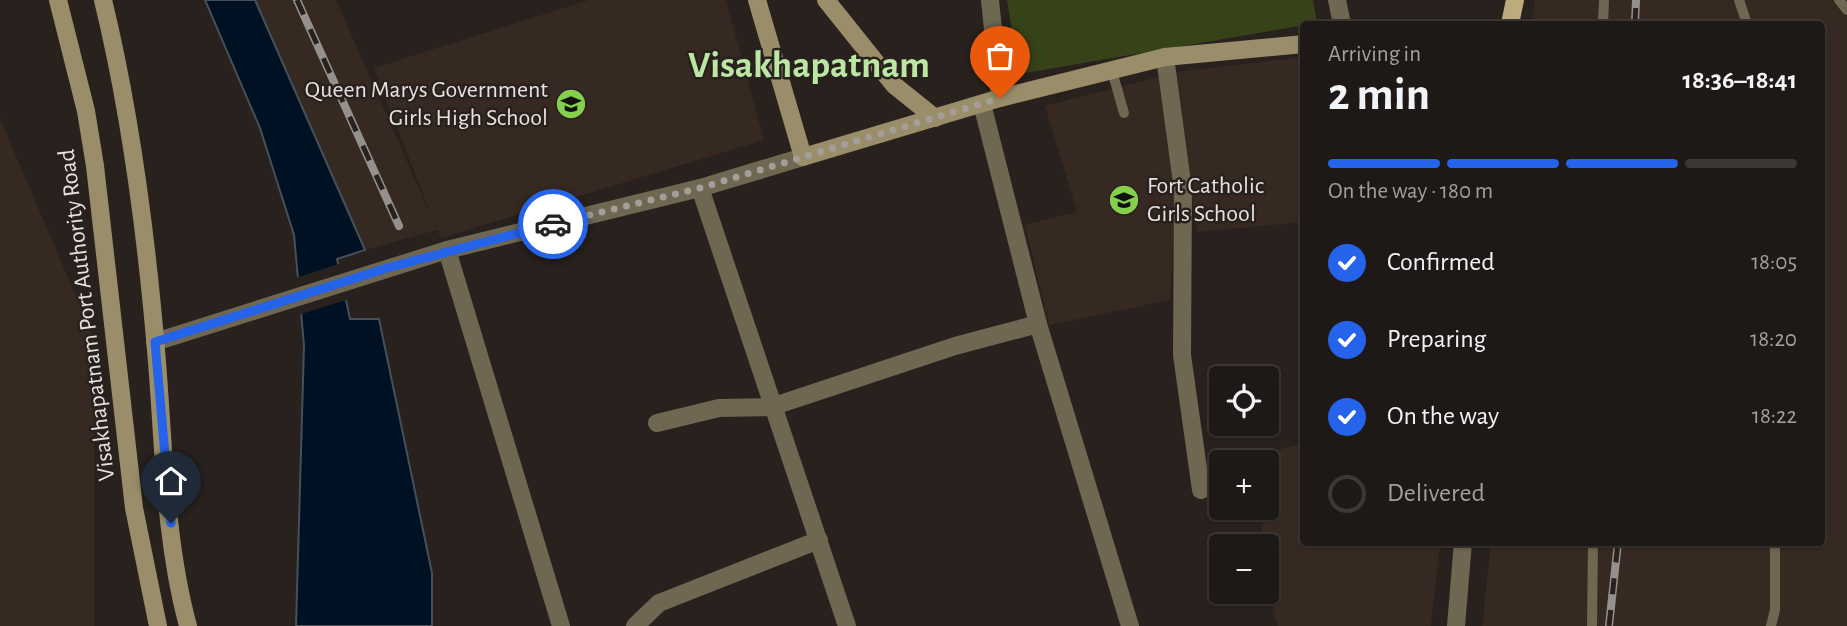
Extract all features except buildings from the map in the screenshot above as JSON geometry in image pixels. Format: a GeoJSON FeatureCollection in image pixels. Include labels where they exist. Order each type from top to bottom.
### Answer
{"type":"FeatureCollection","features":[{"type":"Feature","properties":{"kind":"main road","name":"Visakhapatnam Port Authority Road"},"geometry":{"type":"LineString","coordinates":[[58,0],[86,111],[95,166],[134,508],[158,626]]}},
{"type":"Feature","properties":{"kind":"main road"},"geometry":{"type":"LineString","coordinates":[[103,0],[131,132],[155,342],[173,548],[188,626]]}},
{"type":"Feature","properties":{"kind":"main road"},"geometry":{"type":"LineString","coordinates":[[757,0],[803,157],[1000,98],[1166,57],[1300,44]]}},
{"type":"Feature","properties":{"kind":"main road"},"geometry":{"type":"LineString","coordinates":[[826,0],[894,85],[935,118]]}},
{"type":"Feature","properties":{"kind":"main road"},"geometry":{"type":"LineString","coordinates":[[1511,21],[1516,0]]}},
{"type":"Feature","properties":{"kind":"street"},"geometry":{"type":"LineString","coordinates":[[990,0],[1000,98]]}},
{"type":"Feature","properties":{"kind":"street"},"geometry":{"type":"LineString","coordinates":[[1337,0],[1341,21]]}},
{"type":"Feature","properties":{"kind":"street"},"geometry":{"type":"LineString","coordinates":[[1166,57],[1184,190],[1182,355],[1201,490]]}},
{"type":"Feature","properties":{"kind":"street"},"geometry":{"type":"LineString","coordinates":[[982,104],[1038,324],[1130,626]]}},
{"type":"Feature","properties":{"kind":"street"},"geometry":{"type":"LineString","coordinates":[[155,342],[447,250],[700,188],[803,157]]}},
{"type":"Feature","properties":{"kind":"street"},"geometry":{"type":"LineString","coordinates":[[700,188],[846,626]]}},
{"type":"Feature","properties":{"kind":"street"},"geometry":{"type":"LineString","coordinates":[[447,250],[561,626]]}},
{"type":"Feature","properties":{"kind":"street"},"geometry":{"type":"LineString","coordinates":[[657,424],[719,408],[772,407],[955,346],[1038,324]]}},
{"type":"Feature","properties":{"kind":"street"},"geometry":{"type":"LineString","coordinates":[[635,626],[659,603],[819,540]]}},
{"type":"Feature","properties":{"kind":"street"},"geometry":{"type":"LineString","coordinates":[[1456,626],[1463,546]]}},
{"type":"Feature","properties":{"kind":"lane"},"geometry":{"type":"LineString","coordinates":[[1603,21],[1604,0]]}},
{"type":"Feature","properties":{"kind":"lane"},"geometry":{"type":"LineString","coordinates":[[1739,0],[1746,21]]}},
{"type":"Feature","properties":{"kind":"lane"},"geometry":{"type":"LineString","coordinates":[[1839,0],[1847,10]]}},
{"type":"Feature","properties":{"kind":"lane"},"geometry":{"type":"LineString","coordinates":[[1112,71],[1124,113]]}},
{"type":"Feature","properties":{"kind":"lane"},"geometry":{"type":"LineString","coordinates":[[1592,546],[1592,626]]}},
{"type":"Feature","properties":{"kind":"lane"},"geometry":{"type":"LineString","coordinates":[[1771,626],[1775,610],[1775,546]]}},
{"type":"Feature","properties":{"kind":"shaded area","name":"Queen Marys Government Girls High School"},"geometry":{"type":"Polygon","coordinates":[[[255,0],[336,0],[434,223],[374,68],[589,0],[726,0],[764,140],[441,238],[437,230],[365,250],[255,0]]]}},
{"type":"Feature","properties":{"kind":"shaded area"},"geometry":{"type":"Polygon","coordinates":[[[1535,0],[1847,0],[1847,626],[1482,626],[1491,546],[1825,546],[1825,21],[1532,21],[1535,0]]]}},
{"type":"Feature","properties":{"kind":"shaded area"},"geometry":{"type":"Polygon","coordinates":[[[1300,57],[1300,222],[1197,232],[1175,72],[1300,57]]]}},
{"type":"Feature","properties":{"kind":"shaded area","name":"Fort Catholic Girls School"},"geometry":{"type":"Polygon","coordinates":[[[1161,76],[1176,187],[1170,300],[1049,325],[1025,225],[1077,212],[1045,106],[1161,76]]]}},
{"type":"Feature","properties":{"kind":"shaded area"},"geometry":{"type":"Polygon","coordinates":[[[0,119],[94,338],[94,626],[0,626],[0,119]]]}},
{"type":"Feature","properties":{"kind":"shaded area"},"geometry":{"type":"Polygon","coordinates":[[[1300,444],[1300,546],[1440,546],[1431,626],[1278,626],[1271,604],[1279,604],[1279,534],[1262,534],[1262,520],[1279,520],[1277,450],[1300,444]]]}},
{"type":"Feature","properties":{"kind":"green space"},"geometry":{"type":"Polygon","coordinates":[[[1007,0],[1313,0],[1317,21],[1300,21],[1300,26],[1019,74],[1007,0]]]}},
{"type":"Feature","properties":{"kind":"water"},"geometry":{"type":"Polygon","coordinates":[[[205,0],[255,0],[365,250],[337,259],[350,319],[379,319],[432,573],[432,626],[296,626],[304,345],[294,235],[260,128],[205,0]]]}},
{"type":"Feature","properties":{"kind":"pier"},"geometry":{"type":"Polygon","coordinates":[[[342,263],[349,299],[298,315],[295,278],[342,263]]]}},
{"type":"Feature","properties":{"kind":"railway"},"geometry":{"type":"LineString","coordinates":[[297,0],[399,226]]}},
{"type":"Feature","properties":{"kind":"railway"},"geometry":{"type":"LineString","coordinates":[[1635,21],[1636,0]]}},
{"type":"Feature","properties":{"kind":"railway"},"geometry":{"type":"LineString","coordinates":[[1609,626],[1618,546]]}},
{"type":"Feature","properties":{"kind":"way so far"},"geometry":{"type":"LineString","coordinates":[[553,224],[700,188],[1000,98]]}},
{"type":"Feature","properties":{"kind":"place","name":"Queen Marys Government Girls High School"},"geometry":{"type":"Point","coordinates":[571,104]}},
{"type":"Feature","properties":{"kind":"place","name":"Fort Catholic Girls School"},"geometry":{"type":"Point","coordinates":[1124,200]}},
{"type":"Feature","properties":{"kind":"district","name":"Visakhapatnam"},"geometry":{"type":"Point","coordinates":[809,66]}},
{"type":"Feature","properties":{"kind":"route"},"geometry":{"type":"LineString","coordinates":[[171,523],[155,342],[447,250],[553,224]]}}]}
